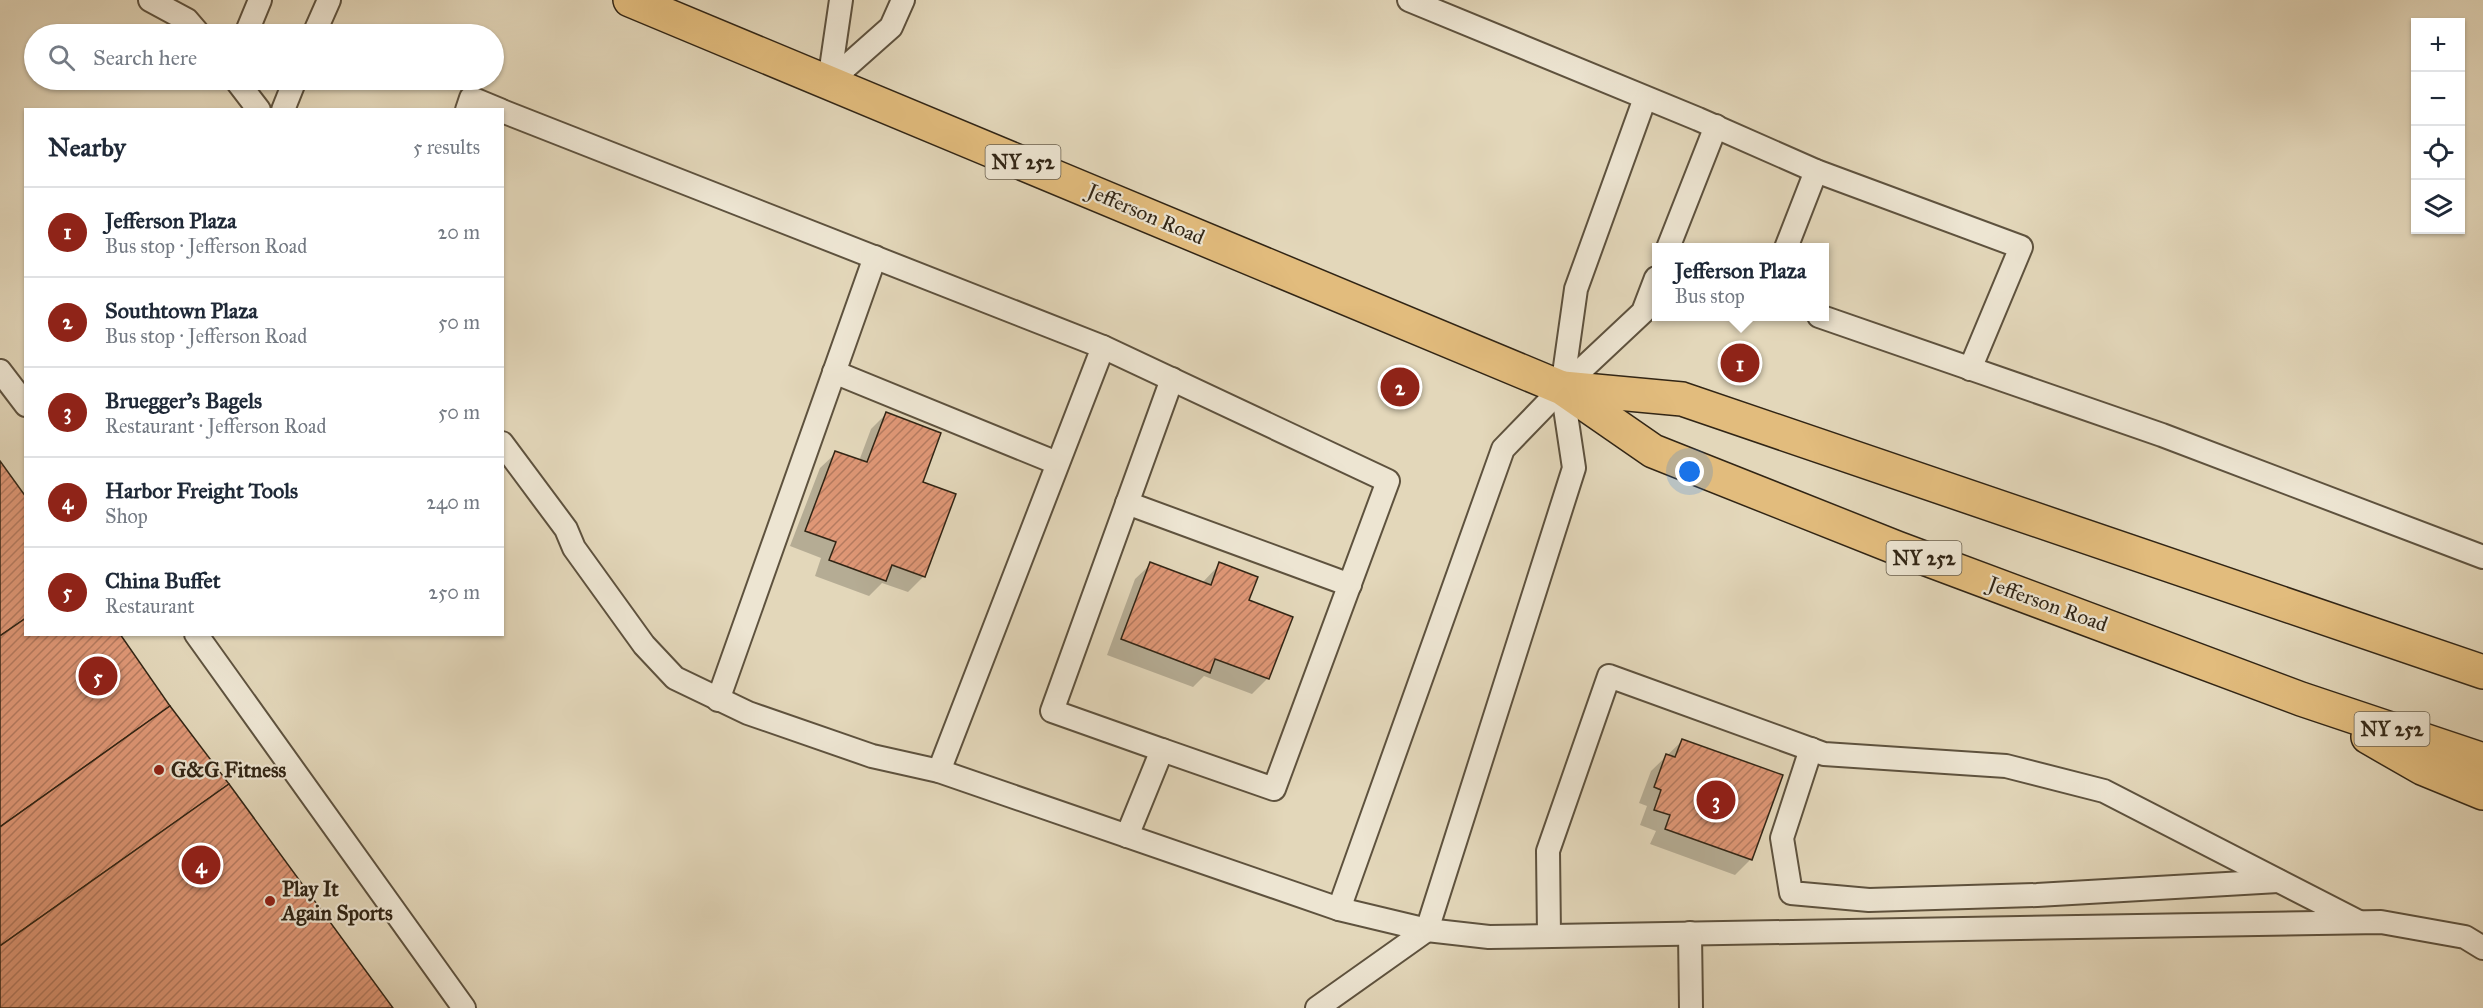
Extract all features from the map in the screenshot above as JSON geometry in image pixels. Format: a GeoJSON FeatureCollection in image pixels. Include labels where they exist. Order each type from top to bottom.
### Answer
{"type":"FeatureCollection","features":[{"type":"Feature","properties":{"kind":"main road","name":"Jefferson Road"},"geometry":{"type":"LineString","coordinates":[[630,0],[1562,388],[1653,451],[1897,548],[2301,699],[2483,760]]}},
{"type":"Feature","properties":{"kind":"main road","name":"Jefferson Road"},"geometry":{"type":"LineString","coordinates":[[1562,388],[1682,399],[2483,672]]}},
{"type":"Feature","properties":{"kind":"main road"},"geometry":{"type":"LineString","coordinates":[[2301,699],[2422,768],[2483,793]]}},
{"type":"Feature","properties":{"kind":"lane"},"geometry":{"type":"LineString","coordinates":[[150,0],[190,24]]}},
{"type":"Feature","properties":{"kind":"lane"},"geometry":{"type":"LineString","coordinates":[[250,24],[260,0]]}},
{"type":"Feature","properties":{"kind":"lane"},"geometry":{"type":"LineString","coordinates":[[318,24],[328,0]]}},
{"type":"Feature","properties":{"kind":"lane"},"geometry":{"type":"LineString","coordinates":[[829,81],[841,0]]}},
{"type":"Feature","properties":{"kind":"lane"},"geometry":{"type":"LineString","coordinates":[[829,81],[891,27],[903,0]]}},
{"type":"Feature","properties":{"kind":"lane"},"geometry":{"type":"LineString","coordinates":[[1408,0],[1716,126],[1816,171],[2021,247],[1970,369]]}},
{"type":"Feature","properties":{"kind":"lane"},"geometry":{"type":"LineString","coordinates":[[244,90],[258,108]]}},
{"type":"Feature","properties":{"kind":"lane"},"geometry":{"type":"LineString","coordinates":[[283,108],[291,90]]}},
{"type":"Feature","properties":{"kind":"lane"},"geometry":{"type":"LineString","coordinates":[[468,108],[471,98],[496,108]]}},
{"type":"Feature","properties":{"kind":"lane"},"geometry":{"type":"LineString","coordinates":[[1317,1008],[1427,930],[1574,468],[1562,388],[1576,289],[1646,98]]}},
{"type":"Feature","properties":{"kind":"lane"},"geometry":{"type":"LineString","coordinates":[[504,111],[1103,347],[1172,379],[1388,481],[1274,789],[1052,711],[1172,379]]}},
{"type":"Feature","properties":{"kind":"lane"},"geometry":{"type":"LineString","coordinates":[[1670,243],[1716,126]]}},
{"type":"Feature","properties":{"kind":"lane"},"geometry":{"type":"LineString","coordinates":[[1788,243],[1816,171]]}},
{"type":"Feature","properties":{"kind":"lane"},"geometry":{"type":"LineString","coordinates":[[718,700],[875,257]]}},
{"type":"Feature","properties":{"kind":"lane"},"geometry":{"type":"LineString","coordinates":[[1339,909],[1503,449],[1562,388],[1643,312],[1652,289]]}},
{"type":"Feature","properties":{"kind":"lane"},"geometry":{"type":"LineString","coordinates":[[1829,320],[2162,435],[2483,557]]}},
{"type":"Feature","properties":{"kind":"lane"},"geometry":{"type":"LineString","coordinates":[[939,771],[1103,347]]}},
{"type":"Feature","properties":{"kind":"lane"},"geometry":{"type":"LineString","coordinates":[[0,371],[24,402]]}},
{"type":"Feature","properties":{"kind":"lane"},"geometry":{"type":"LineString","coordinates":[[834,372],[1057,463]]}},
{"type":"Feature","properties":{"kind":"lane"},"geometry":{"type":"LineString","coordinates":[[504,446],[566,529],[574,548],[644,645],[675,678],[718,700],[872,756],[939,771],[1339,909],[1427,930],[1490,937],[2381,922],[2465,937],[2483,948]]}},
{"type":"Feature","properties":{"kind":"lane"},"geometry":{"type":"LineString","coordinates":[[1127,503],[1350,585]]}},
{"type":"Feature","properties":{"kind":"lane"},"geometry":{"type":"LineString","coordinates":[[197,636],[464,1008]]}},
{"type":"Feature","properties":{"kind":"lane"},"geometry":{"type":"LineString","coordinates":[[1549,935],[1548,851],[1609,676],[1824,753],[2006,766],[2104,791],[2359,923]]}},
{"type":"Feature","properties":{"kind":"lane"},"geometry":{"type":"LineString","coordinates":[[1811,749],[1782,838],[1791,892],[1869,900],[2037,895],[2279,881]]}},
{"type":"Feature","properties":{"kind":"lane"},"geometry":{"type":"LineString","coordinates":[[1127,836],[1162,750]]}},
{"type":"Feature","properties":{"kind":"lane"},"geometry":{"type":"LineString","coordinates":[[1690,933],[1691,1008]]}},
{"type":"Feature","properties":{"kind":"building"},"geometry":{"type":"Polygon","coordinates":[[[886,412],[941,433],[923,482],[956,494],[925,577],[892,565],[886,581],[829,560],[836,542],[805,531],[835,451],[867,462],[886,412]]]}},
{"type":"Feature","properties":{"kind":"building"},"geometry":{"type":"Polygon","coordinates":[[[0,461],[24,494],[24,619],[0,636],[0,461]]]}},
{"type":"Feature","properties":{"kind":"building"},"geometry":{"type":"Polygon","coordinates":[[[1150,562],[1211,585],[1219,562],[1258,577],[1249,600],[1293,617],[1269,679],[1215,659],[1210,673],[1121,639],[1150,562]]]}},
{"type":"Feature","properties":{"kind":"building"},"geometry":{"type":"Polygon","coordinates":[[[24,619],[24,636],[121,636],[170,706],[0,827],[0,636],[24,619]]]}},
{"type":"Feature","properties":{"kind":"building"},"geometry":{"type":"Polygon","coordinates":[[[170,706],[229,784],[0,946],[0,827],[170,706]]]}},
{"type":"Feature","properties":{"kind":"building"},"geometry":{"type":"Polygon","coordinates":[[[1682,739],[1783,775],[1752,860],[1665,829],[1670,815],[1654,810],[1661,790],[1654,787],[1666,754],[1675,757],[1682,739]]]}},
{"type":"Feature","properties":{"kind":"building"},"geometry":{"type":"Polygon","coordinates":[[[229,784],[393,1008],[0,1008],[0,946],[229,784]]]}},
{"type":"Feature","properties":{"kind":"place","name":"Jefferson Plaza"},"geometry":{"type":"Point","coordinates":[1740,363]}},
{"type":"Feature","properties":{"kind":"place","name":"Southtown Plaza"},"geometry":{"type":"Point","coordinates":[1400,387]}},
{"type":"Feature","properties":{"kind":"place","name":"China Buffet"},"geometry":{"type":"Point","coordinates":[98,676]}},
{"type":"Feature","properties":{"kind":"place","name":"G&G Fitness"},"geometry":{"type":"Point","coordinates":[159,770]}},
{"type":"Feature","properties":{"kind":"place","name":"Bruegger's Bagels"},"geometry":{"type":"Point","coordinates":[1716,800]}},
{"type":"Feature","properties":{"kind":"place","name":"Harbor Freight Tools"},"geometry":{"type":"Point","coordinates":[201,865]}},
{"type":"Feature","properties":{"kind":"place","name":"Play It Again Sports"},"geometry":{"type":"Point","coordinates":[270,901]}}]}
